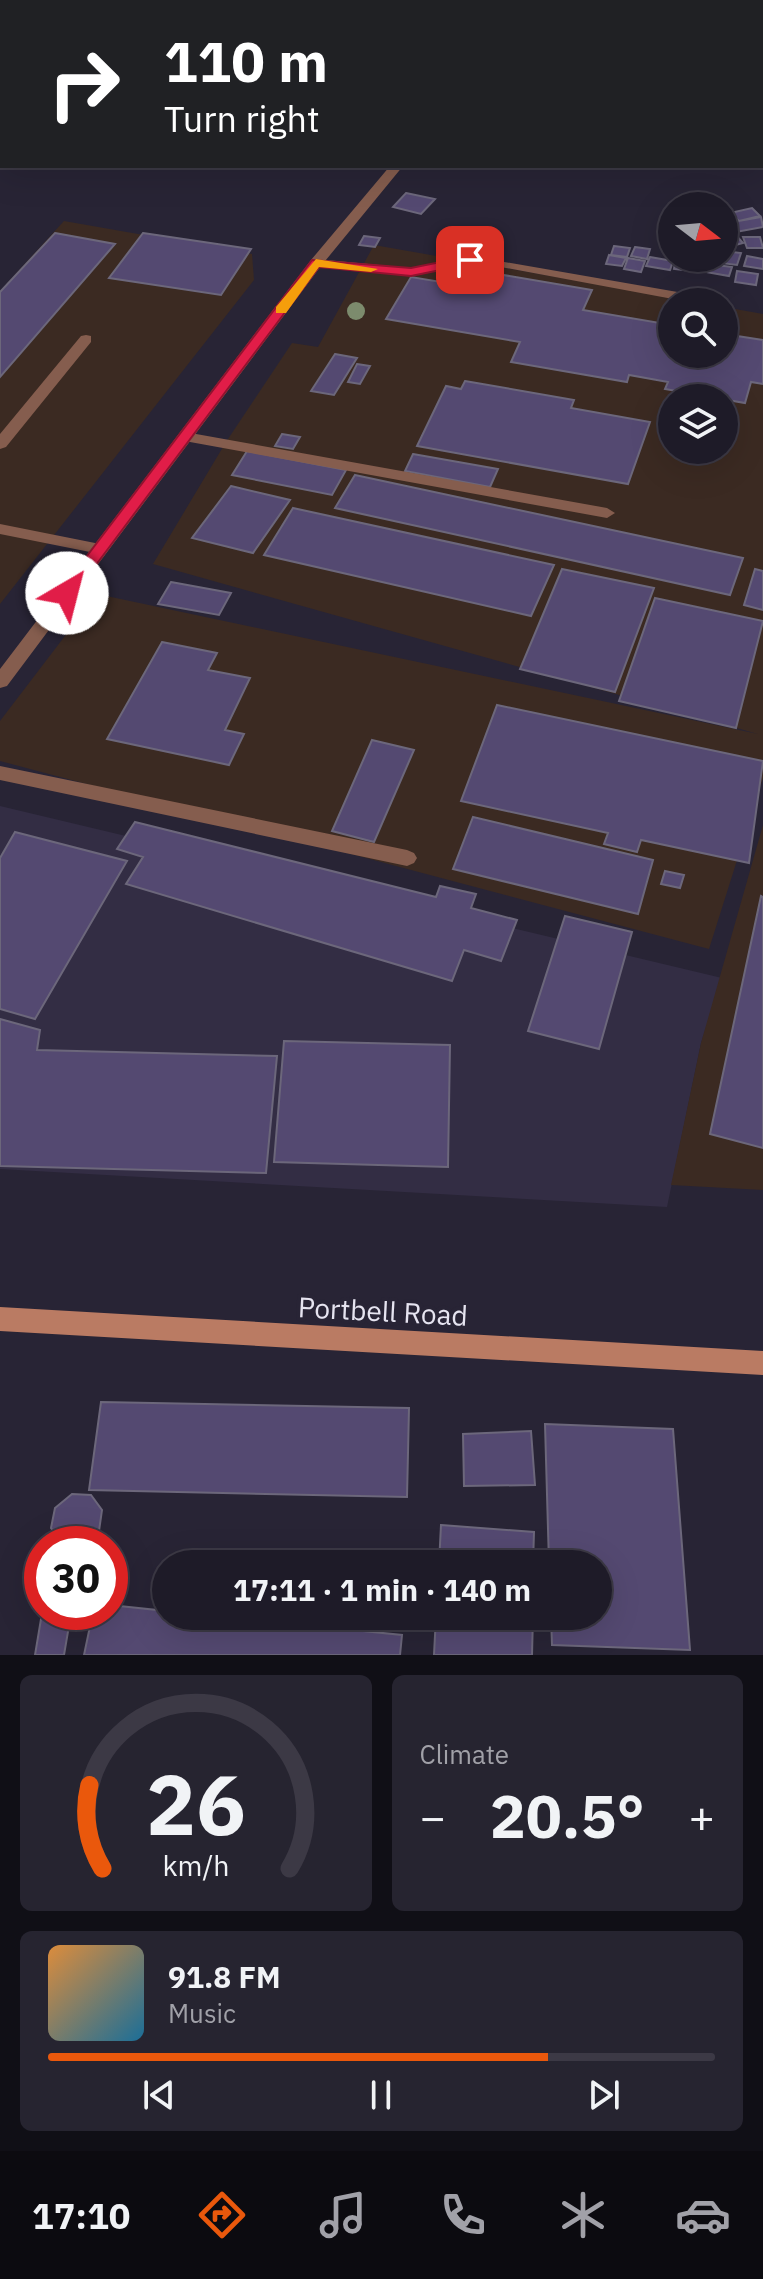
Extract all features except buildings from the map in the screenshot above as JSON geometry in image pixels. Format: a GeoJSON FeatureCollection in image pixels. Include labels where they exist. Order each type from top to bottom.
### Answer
{"type":"FeatureCollection","features":[{"type":"Feature","properties":{"kind":"main road","name":"Portbell Road"},"geometry":{"type":"LineString","coordinates":[[0,1319],[763,1363]]}},
{"type":"Feature","properties":{"kind":"street"},"geometry":{"type":"LineString","coordinates":[[0,682],[316,263],[395,168]]}},
{"type":"Feature","properties":{"kind":"street"},"geometry":{"type":"LineString","coordinates":[[316,263],[411,272],[470,260],[490,261],[658,292]]}},
{"type":"Feature","properties":{"kind":"street"},"geometry":{"type":"LineString","coordinates":[[0,444],[86,339]]}},
{"type":"Feature","properties":{"kind":"street"},"geometry":{"type":"LineString","coordinates":[[185,437],[607,513]]}},
{"type":"Feature","properties":{"kind":"street"},"geometry":{"type":"LineString","coordinates":[[0,529],[100,549]]}},
{"type":"Feature","properties":{"kind":"street"},"geometry":{"type":"LineString","coordinates":[[0,773],[407,858]]}},
{"type":"Feature","properties":{"kind":"shaded area"},"geometry":{"type":"Polygon","coordinates":[[[64,221],[252,254],[254,280],[0,604],[0,291],[64,221]]]}},
{"type":"Feature","properties":{"kind":"shaded area"},"geometry":{"type":"Polygon","coordinates":[[[374,245],[658,295],[658,368],[738,368],[738,310],[763,314],[763,778],[709,949],[0,761],[0,721],[97,594],[758,734],[153,564],[226,442],[292,343],[318,347],[374,245]]]}},
{"type":"Feature","properties":{"kind":"shaded area"},"geometry":{"type":"Polygon","coordinates":[[[0,806],[722,978],[701,1043],[667,1207],[0,1169],[0,806]]]}},
{"type":"Feature","properties":{"kind":"shaded area"},"geometry":{"type":"Polygon","coordinates":[[[763,825],[763,1190],[671,1185],[701,1043],[763,825]]]}},
{"type":"Feature","properties":{"kind":"slow traffic"},"geometry":{"type":"LineString","coordinates":[[281,310],[316,263],[371,269]]}},
{"type":"Feature","properties":{"kind":"route"},"geometry":{"type":"LineString","coordinates":[[67,593],[316,263],[411,272],[470,260]]}}]}
